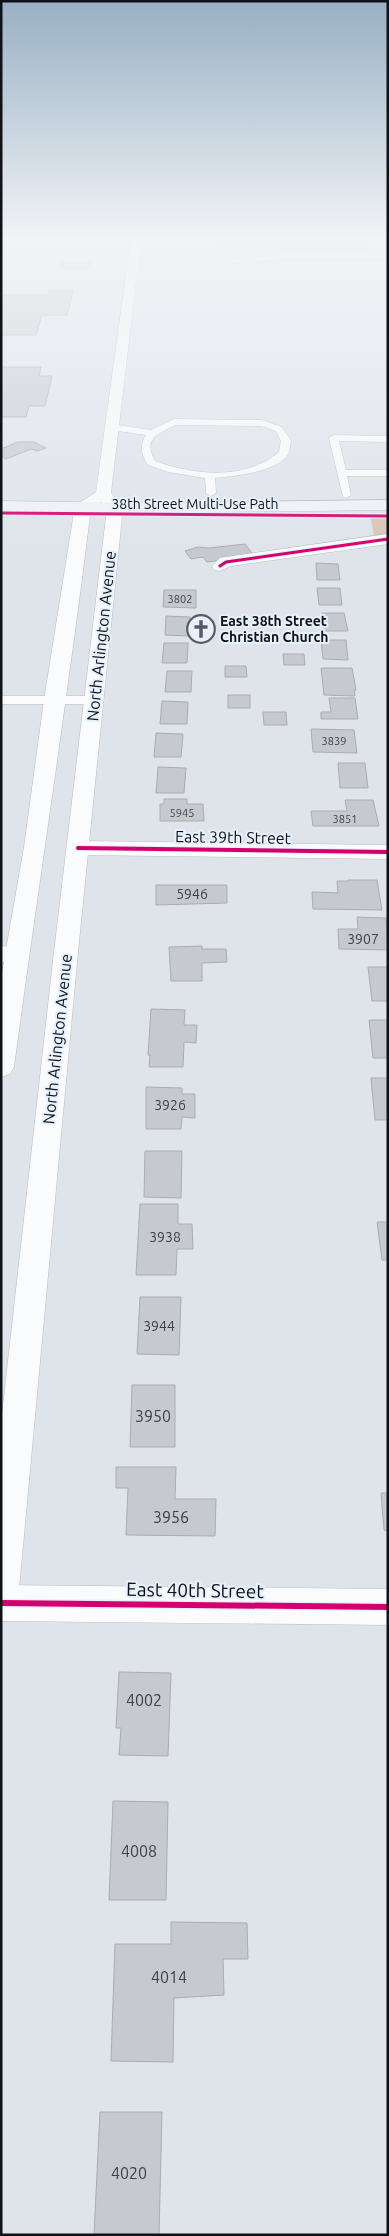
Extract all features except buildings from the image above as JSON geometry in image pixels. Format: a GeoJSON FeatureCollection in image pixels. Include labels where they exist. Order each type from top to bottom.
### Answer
{"type":"FeatureCollection","features":[{"type":"Feature","properties":{"kind":"main road","name":"North Arlington Avenue"},"geometry":{"type":"LineString","coordinates":[[1,1067],[9,954],[36,847],[54,700],[100,502],[122,343]]}},
{"type":"Feature","properties":{"kind":"main road"},"geometry":{"type":"LineString","coordinates":[[1,493],[100,502],[388,505]]}},
{"type":"Feature","properties":{"kind":"main road"},"geometry":{"type":"LineString","coordinates":[[1,506],[100,502],[211,493],[388,495]]}},
{"type":"Feature","properties":{"kind":"main road","name":"North Arlington Avenue"},"geometry":{"type":"LineString","coordinates":[[1,1589],[93,700],[100,502]]}},
{"type":"Feature","properties":{"kind":"main road"},"geometry":{"type":"LineString","coordinates":[[220,566],[226,562],[386,540],[388,559]]}},
{"type":"Feature","properties":{"kind":"main road","name":"East 39th Street"},"geometry":{"type":"LineString","coordinates":[[78,848],[388,852]]}},
{"type":"Feature","properties":{"kind":"main road","name":"East 40th Street"},"geometry":{"type":"LineString","coordinates":[[1,1603],[388,1607]]}},
{"type":"Feature","properties":{"kind":"lane"},"geometry":{"type":"LineString","coordinates":[[174,422],[262,423],[279,430],[286,441],[284,453],[279,458],[262,467],[210,476],[168,470],[151,462],[146,454],[147,441],[152,433],[174,422]]}},
{"type":"Feature","properties":{"kind":"lane"},"geometry":{"type":"LineString","coordinates":[[111,427],[152,433]]}},
{"type":"Feature","properties":{"kind":"lane"},"geometry":{"type":"LineString","coordinates":[[346,494],[334,438],[388,438]]}},
{"type":"Feature","properties":{"kind":"lane"},"geometry":{"type":"LineString","coordinates":[[342,473],[388,473]]}},
{"type":"Feature","properties":{"kind":"lane"},"geometry":{"type":"LineString","coordinates":[[210,476],[211,493]]}},
{"type":"Feature","properties":{"kind":"lane"},"geometry":{"type":"LineString","coordinates":[[1,700],[93,700]]}},
{"type":"Feature","properties":{"kind":"shaded area"},"geometry":{"type":"Polygon","coordinates":[[[370,515],[388,515],[388,535],[374,535],[370,515]]]}},
{"type":"Feature","properties":{"kind":"cycle path","name":"38th Street Multi-Use Path"},"geometry":{"type":"LineString","coordinates":[[1,513],[388,516]]}},
{"type":"Feature","properties":{"kind":"cycle path"},"geometry":{"type":"LineString","coordinates":[[220,566],[226,562],[388,539]]}},
{"type":"Feature","properties":{"kind":"cycle path"},"geometry":{"type":"LineString","coordinates":[[78,848],[388,852]]}},
{"type":"Feature","properties":{"kind":"cycle path"},"geometry":{"type":"LineString","coordinates":[[1,1603],[388,1607]]}},
{"type":"Feature","properties":{"kind":"place","name":"East 38th Street Christian Church"},"geometry":{"type":"Point","coordinates":[201,629]}}]}
